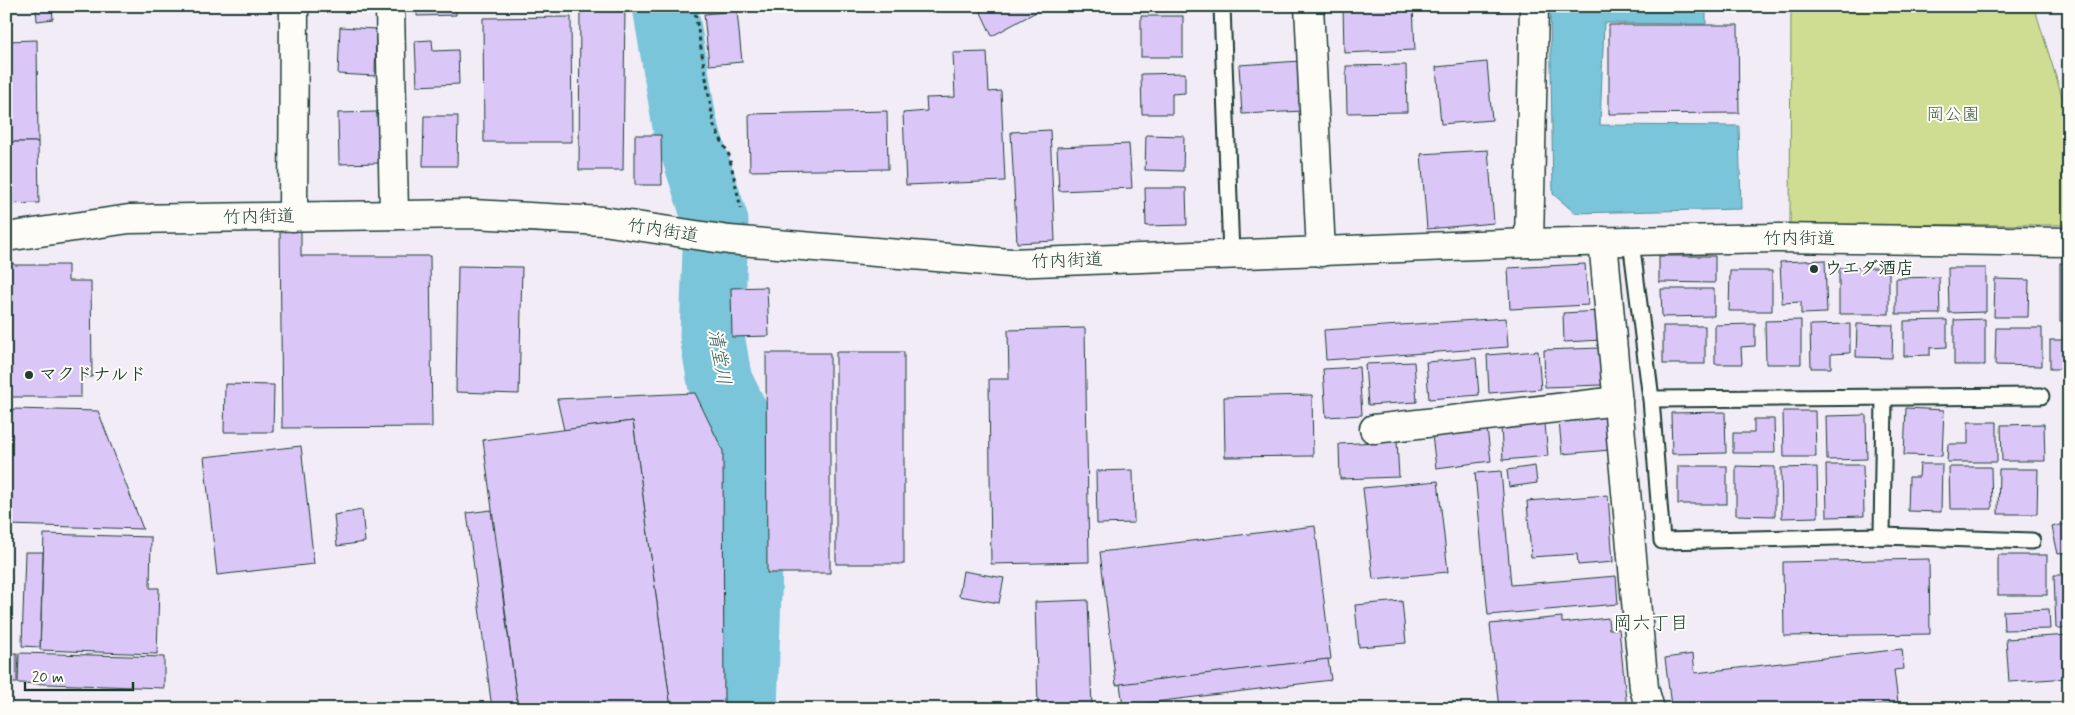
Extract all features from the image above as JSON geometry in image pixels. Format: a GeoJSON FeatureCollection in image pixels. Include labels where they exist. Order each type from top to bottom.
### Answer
{"type":"FeatureCollection","features":[{"type":"Feature","properties":{"kind":"street"},"geometry":{"type":"LineString","coordinates":[[293,217],[294,6]]}},
{"type":"Feature","properties":{"kind":"street"},"geometry":{"type":"LineString","coordinates":[[390,6],[394,215]]}},
{"type":"Feature","properties":{"kind":"street"},"geometry":{"type":"LineString","coordinates":[[1309,6],[1321,252]]}},
{"type":"Feature","properties":{"kind":"street"},"geometry":{"type":"LineString","coordinates":[[1530,243],[1534,6]]}},
{"type":"Feature","properties":{"kind":"street","name":"竹内街道"},"geometry":{"type":"LineString","coordinates":[[6,237],[129,219],[472,214],[603,221],[701,237],[739,241],[1010,263],[1603,241],[1777,238],[2069,242]]}},
{"type":"Feature","properties":{"kind":"street"},"geometry":{"type":"LineString","coordinates":[[1603,241],[1644,688],[1650,709]]}},
{"type":"Feature","properties":{"kind":"street"},"geometry":{"type":"LineString","coordinates":[[1374,429],[1618,401]]}},
{"type":"Feature","properties":{"kind":"lane"},"geometry":{"type":"LineString","coordinates":[[1222,6],[1231,255]]}},
{"type":"Feature","properties":{"kind":"lane"},"geometry":{"type":"LineString","coordinates":[[1631,241],[1651,400],[1662,541],[1882,536],[2032,541]]}},
{"type":"Feature","properties":{"kind":"lane"},"geometry":{"type":"LineString","coordinates":[[1651,400],[2041,396]]}},
{"type":"Feature","properties":{"kind":"lane"},"geometry":{"type":"LineString","coordinates":[[1882,536],[1884,397]]}},
{"type":"Feature","properties":{"kind":"path"},"geometry":{"type":"LineString","coordinates":[[694,6],[714,126],[729,156],[739,241]]}},
{"type":"Feature","properties":{"kind":"green space","name":"岡公園"},"geometry":{"type":"Polygon","coordinates":[[[1791,6],[2034,6],[2069,119],[2069,225],[1790,224],[1791,6]]]}},
{"type":"Feature","properties":{"kind":"water"},"geometry":{"type":"Polygon","coordinates":[[[1550,6],[1706,6],[1706,24],[1604,23],[1600,125],[1739,126],[1741,209],[1575,213],[1553,194],[1550,6]]]}},
{"type":"Feature","properties":{"kind":"building"},"geometry":{"type":"Polygon","coordinates":[[[6,6],[11,6],[12,25],[6,25],[6,6]]]}},
{"type":"Feature","properties":{"kind":"building"},"geometry":{"type":"Polygon","coordinates":[[[36,6],[52,6],[53,19],[37,21],[36,6]]]}},
{"type":"Feature","properties":{"kind":"building"},"geometry":{"type":"Polygon","coordinates":[[[417,6],[456,6],[456,15],[417,16],[417,6]]]}},
{"type":"Feature","properties":{"kind":"building"},"geometry":{"type":"Polygon","coordinates":[[[580,6],[625,6],[623,170],[579,170],[580,6]]]}},
{"type":"Feature","properties":{"kind":"building"},"geometry":{"type":"Polygon","coordinates":[[[978,6],[1047,6],[992,36],[978,6]]]}},
{"type":"Feature","properties":{"kind":"building"},"geometry":{"type":"Polygon","coordinates":[[[1343,6],[1413,6],[1415,50],[1344,53],[1343,6]]]}},
{"type":"Feature","properties":{"kind":"building"},"geometry":{"type":"Polygon","coordinates":[[[737,11],[742,62],[709,65],[704,14],[737,11]]]}},
{"type":"Feature","properties":{"kind":"building"},"geometry":{"type":"Polygon","coordinates":[[[1141,16],[1183,16],[1183,57],[1141,57],[1141,16]]]}},
{"type":"Feature","properties":{"kind":"building"},"geometry":{"type":"Polygon","coordinates":[[[571,17],[572,142],[484,142],[483,18],[571,17]]]}},
{"type":"Feature","properties":{"kind":"building"},"geometry":{"type":"Polygon","coordinates":[[[1609,25],[1738,25],[1739,113],[1609,114],[1609,25]]]}},
{"type":"Feature","properties":{"kind":"building"},"geometry":{"type":"Polygon","coordinates":[[[340,27],[376,29],[375,76],[338,74],[340,27]]]}},
{"type":"Feature","properties":{"kind":"building"},"geometry":{"type":"Polygon","coordinates":[[[37,40],[38,142],[6,142],[6,41],[37,40]]]}},
{"type":"Feature","properties":{"kind":"building"},"geometry":{"type":"Polygon","coordinates":[[[432,40],[433,51],[458,50],[459,84],[417,86],[415,41],[432,40]]]}},
{"type":"Feature","properties":{"kind":"building"},"geometry":{"type":"Polygon","coordinates":[[[987,52],[989,92],[1001,91],[1005,181],[906,185],[903,113],[927,111],[926,98],[955,97],[953,53],[987,52]]]}},
{"type":"Feature","properties":{"kind":"building"},"geometry":{"type":"Polygon","coordinates":[[[1301,61],[1304,111],[1242,114],[1239,65],[1301,61]]]}},
{"type":"Feature","properties":{"kind":"building"},"geometry":{"type":"Polygon","coordinates":[[[1487,62],[1492,120],[1441,124],[1436,67],[1487,62]]]}},
{"type":"Feature","properties":{"kind":"building"},"geometry":{"type":"Polygon","coordinates":[[[1406,65],[1407,112],[1347,113],[1346,66],[1406,65]]]}},
{"type":"Feature","properties":{"kind":"building"},"geometry":{"type":"Polygon","coordinates":[[[1185,73],[1185,93],[1172,94],[1172,114],[1142,114],[1141,74],[1185,73]]]}},
{"type":"Feature","properties":{"kind":"building"},"geometry":{"type":"Polygon","coordinates":[[[887,111],[888,169],[750,171],[749,114],[887,111]]]}},
{"type":"Feature","properties":{"kind":"building"},"geometry":{"type":"Polygon","coordinates":[[[377,112],[379,163],[339,164],[338,113],[377,112]]]}},
{"type":"Feature","properties":{"kind":"building"},"geometry":{"type":"Polygon","coordinates":[[[424,116],[458,116],[457,166],[423,166],[424,116]]]}},
{"type":"Feature","properties":{"kind":"building"},"geometry":{"type":"Polygon","coordinates":[[[1050,130],[1055,241],[1017,243],[1011,132],[1050,130]]]}},
{"type":"Feature","properties":{"kind":"building"},"geometry":{"type":"Polygon","coordinates":[[[635,135],[661,135],[662,185],[635,185],[635,135]]]}},
{"type":"Feature","properties":{"kind":"building"},"geometry":{"type":"Polygon","coordinates":[[[1146,135],[1184,136],[1183,171],[1145,170],[1146,135]]]}},
{"type":"Feature","properties":{"kind":"building"},"geometry":{"type":"Polygon","coordinates":[[[6,142],[38,142],[39,203],[6,204],[6,142]]]}},
{"type":"Feature","properties":{"kind":"building"},"geometry":{"type":"Polygon","coordinates":[[[1129,144],[1132,188],[1059,191],[1057,147],[1129,144]]]}},
{"type":"Feature","properties":{"kind":"building"},"geometry":{"type":"Polygon","coordinates":[[[1488,150],[1494,223],[1427,229],[1421,154],[1488,150]]]}},
{"type":"Feature","properties":{"kind":"building"},"geometry":{"type":"Polygon","coordinates":[[[1145,188],[1186,188],[1187,225],[1146,226],[1145,188]]]}},
{"type":"Feature","properties":{"kind":"building"},"geometry":{"type":"Polygon","coordinates":[[[280,230],[301,230],[301,256],[430,256],[432,427],[282,428],[280,230]]]}},
{"type":"Feature","properties":{"kind":"building"},"geometry":{"type":"Polygon","coordinates":[[[1659,256],[1715,256],[1715,283],[1659,282],[1659,256]]]}},
{"type":"Feature","properties":{"kind":"building"},"geometry":{"type":"Polygon","coordinates":[[[6,258],[15,265],[68,265],[68,281],[91,281],[92,377],[81,377],[81,397],[6,397],[6,258]]]}},
{"type":"Feature","properties":{"kind":"building"},"geometry":{"type":"Polygon","coordinates":[[[1825,260],[1827,313],[1801,314],[1801,302],[1782,303],[1780,262],[1825,260]]]}},
{"type":"Feature","properties":{"kind":"building"},"geometry":{"type":"Polygon","coordinates":[[[2060,263],[2069,263],[2069,321],[2060,321],[2060,263]]]}},
{"type":"Feature","properties":{"kind":"building"},"geometry":{"type":"Polygon","coordinates":[[[1585,264],[1588,305],[1510,309],[1508,268],[1585,264]]]}},
{"type":"Feature","properties":{"kind":"building"},"geometry":{"type":"Polygon","coordinates":[[[458,266],[522,267],[519,394],[456,392],[458,266]]]}},
{"type":"Feature","properties":{"kind":"building"},"geometry":{"type":"Polygon","coordinates":[[[1839,268],[1889,268],[1889,314],[1839,314],[1839,268]]]}},
{"type":"Feature","properties":{"kind":"building"},"geometry":{"type":"Polygon","coordinates":[[[1948,268],[1986,268],[1986,312],[1949,313],[1948,268]]]}},
{"type":"Feature","properties":{"kind":"building"},"geometry":{"type":"Polygon","coordinates":[[[1730,271],[1772,271],[1772,311],[1729,311],[1730,271]]]}},
{"type":"Feature","properties":{"kind":"building"},"geometry":{"type":"Polygon","coordinates":[[[1939,277],[1940,314],[1896,314],[1896,278],[1939,277]]]}},
{"type":"Feature","properties":{"kind":"building"},"geometry":{"type":"Polygon","coordinates":[[[1995,279],[2029,280],[2028,317],[1994,317],[1995,279]]]}},
{"type":"Feature","properties":{"kind":"building"},"geometry":{"type":"Polygon","coordinates":[[[767,287],[769,336],[732,337],[731,288],[767,287]]]}},
{"type":"Feature","properties":{"kind":"building"},"geometry":{"type":"Polygon","coordinates":[[[1661,289],[1714,289],[1714,316],[1662,317],[1661,289]]]}},
{"type":"Feature","properties":{"kind":"building"},"geometry":{"type":"Polygon","coordinates":[[[1600,311],[1602,340],[1564,342],[1563,313],[1600,311]]]}},
{"type":"Feature","properties":{"kind":"building"},"geometry":{"type":"Polygon","coordinates":[[[1506,318],[1508,347],[1326,360],[1324,330],[1506,318]]]}},
{"type":"Feature","properties":{"kind":"building"},"geometry":{"type":"Polygon","coordinates":[[[1985,319],[1985,365],[1954,365],[1954,320],[1985,319]]]}},
{"type":"Feature","properties":{"kind":"building"},"geometry":{"type":"Polygon","coordinates":[[[1801,320],[1801,364],[1766,364],[1765,321],[1801,320]]]}},
{"type":"Feature","properties":{"kind":"building"},"geometry":{"type":"Polygon","coordinates":[[[1947,320],[1947,347],[1930,348],[1930,355],[1904,356],[1904,321],[1947,320]]]}},
{"type":"Feature","properties":{"kind":"building"},"geometry":{"type":"Polygon","coordinates":[[[1755,324],[1755,346],[1741,347],[1742,364],[1715,364],[1715,325],[1755,324]]]}},
{"type":"Feature","properties":{"kind":"building"},"geometry":{"type":"Polygon","coordinates":[[[1850,324],[1850,353],[1831,354],[1831,368],[1811,368],[1810,325],[1850,324]]]}},
{"type":"Feature","properties":{"kind":"building"},"geometry":{"type":"Polygon","coordinates":[[[1857,324],[1893,325],[1892,358],[1856,357],[1857,324]]]}},
{"type":"Feature","properties":{"kind":"building"},"geometry":{"type":"Polygon","coordinates":[[[1663,326],[1705,326],[1705,364],[1663,364],[1663,326]]]}},
{"type":"Feature","properties":{"kind":"building"},"geometry":{"type":"Polygon","coordinates":[[[1085,328],[1089,562],[991,564],[989,379],[1009,379],[1008,330],[1085,328]]]}},
{"type":"Feature","properties":{"kind":"building"},"geometry":{"type":"Polygon","coordinates":[[[1996,328],[2042,328],[2042,366],[1995,365],[1996,328]]]}},
{"type":"Feature","properties":{"kind":"building"},"geometry":{"type":"Polygon","coordinates":[[[2050,340],[2069,340],[2069,369],[2050,369],[2050,340]]]}},
{"type":"Feature","properties":{"kind":"building"},"geometry":{"type":"Polygon","coordinates":[[[1600,348],[1602,385],[1545,387],[1544,350],[1600,348]]]}},
{"type":"Feature","properties":{"kind":"building"},"geometry":{"type":"Polygon","coordinates":[[[1538,351],[1541,389],[1489,393],[1487,355],[1538,351]]]}},
{"type":"Feature","properties":{"kind":"building"},"geometry":{"type":"Polygon","coordinates":[[[836,352],[904,352],[904,564],[836,564],[836,352]]]}},
{"type":"Feature","properties":{"kind":"building"},"geometry":{"type":"Polygon","coordinates":[[[766,353],[830,353],[830,573],[767,573],[766,353]]]}},
{"type":"Feature","properties":{"kind":"building"},"geometry":{"type":"Polygon","coordinates":[[[1476,358],[1479,395],[1429,399],[1426,362],[1476,358]]]}},
{"type":"Feature","properties":{"kind":"building"},"geometry":{"type":"Polygon","coordinates":[[[1414,362],[1417,402],[1368,405],[1365,364],[1414,362]]]}},
{"type":"Feature","properties":{"kind":"building"},"geometry":{"type":"Polygon","coordinates":[[[1359,367],[1362,415],[1326,417],[1323,369],[1359,367]]]}},
{"type":"Feature","properties":{"kind":"building"},"geometry":{"type":"Polygon","coordinates":[[[225,384],[274,385],[273,432],[224,432],[225,384]]]}},
{"type":"Feature","properties":{"kind":"building"},"geometry":{"type":"Polygon","coordinates":[[[695,393],[723,451],[724,709],[671,709],[633,421],[564,430],[557,399],[695,393]]]}},
{"type":"Feature","properties":{"kind":"building"},"geometry":{"type":"Polygon","coordinates":[[[1312,395],[1313,456],[1225,457],[1224,397],[1312,395]]]}},
{"type":"Feature","properties":{"kind":"building"},"geometry":{"type":"Polygon","coordinates":[[[1906,408],[1944,410],[1942,456],[1904,455],[1906,408]]]}},
{"type":"Feature","properties":{"kind":"building"},"geometry":{"type":"Polygon","coordinates":[[[12,409],[98,411],[143,529],[8,525],[12,409]]]}},
{"type":"Feature","properties":{"kind":"building"},"geometry":{"type":"Polygon","coordinates":[[[1783,411],[1815,411],[1816,457],[1784,457],[1783,411]]]}},
{"type":"Feature","properties":{"kind":"building"},"geometry":{"type":"Polygon","coordinates":[[[1725,412],[1726,453],[1672,454],[1671,413],[1725,412]]]}},
{"type":"Feature","properties":{"kind":"building"},"geometry":{"type":"Polygon","coordinates":[[[1866,415],[1867,459],[1827,460],[1826,416],[1866,415]]]}},
{"type":"Feature","properties":{"kind":"building"},"geometry":{"type":"Polygon","coordinates":[[[1607,417],[1610,450],[1562,454],[1559,421],[1607,417]]]}},
{"type":"Feature","properties":{"kind":"building"},"geometry":{"type":"Polygon","coordinates":[[[1754,419],[1774,419],[1775,453],[1733,453],[1733,433],[1754,433],[1754,419]]]}},
{"type":"Feature","properties":{"kind":"building"},"geometry":{"type":"Polygon","coordinates":[[[633,421],[671,709],[518,709],[483,440],[633,421]]]}},
{"type":"Feature","properties":{"kind":"building"},"geometry":{"type":"Polygon","coordinates":[[[1968,422],[1997,422],[1997,462],[1947,462],[1948,444],[1968,444],[1968,422]]]}},
{"type":"Feature","properties":{"kind":"building"},"geometry":{"type":"Polygon","coordinates":[[[1545,424],[1548,456],[1503,460],[1501,427],[1545,424]]]}},
{"type":"Feature","properties":{"kind":"building"},"geometry":{"type":"Polygon","coordinates":[[[2044,424],[2045,461],[2002,461],[2001,425],[2044,424]]]}},
{"type":"Feature","properties":{"kind":"building"},"geometry":{"type":"Polygon","coordinates":[[[1487,429],[1491,461],[1436,468],[1432,435],[1487,429]]]}},
{"type":"Feature","properties":{"kind":"building"},"geometry":{"type":"Polygon","coordinates":[[[1397,441],[1399,477],[1340,479],[1339,444],[1397,441]]]}},
{"type":"Feature","properties":{"kind":"building"},"geometry":{"type":"Polygon","coordinates":[[[301,446],[314,564],[217,575],[204,457],[301,446]]]}},
{"type":"Feature","properties":{"kind":"building"},"geometry":{"type":"Polygon","coordinates":[[[1920,464],[1942,464],[1941,512],[1908,511],[1909,477],[1919,477],[1920,464]]]}},
{"type":"Feature","properties":{"kind":"building"},"geometry":{"type":"Polygon","coordinates":[[[1826,465],[1863,465],[1864,516],[1827,517],[1826,465]]]}},
{"type":"Feature","properties":{"kind":"building"},"geometry":{"type":"Polygon","coordinates":[[[1535,466],[1537,483],[1509,487],[1507,470],[1535,466]]]}},
{"type":"Feature","properties":{"kind":"building"},"geometry":{"type":"Polygon","coordinates":[[[1678,466],[1727,466],[1727,504],[1678,504],[1678,466]]]}},
{"type":"Feature","properties":{"kind":"building"},"geometry":{"type":"Polygon","coordinates":[[[1736,466],[1775,467],[1775,516],[1736,515],[1736,466]]]}},
{"type":"Feature","properties":{"kind":"building"},"geometry":{"type":"Polygon","coordinates":[[[1817,467],[1818,517],[1782,518],[1781,468],[1817,467]]]}},
{"type":"Feature","properties":{"kind":"building"},"geometry":{"type":"Polygon","coordinates":[[[1949,467],[1991,467],[1992,509],[1950,509],[1949,467]]]}},
{"type":"Feature","properties":{"kind":"building"},"geometry":{"type":"Polygon","coordinates":[[[1999,469],[2038,469],[2037,514],[1998,514],[1999,469]]]}},
{"type":"Feature","properties":{"kind":"building"},"geometry":{"type":"Polygon","coordinates":[[[1133,470],[1134,523],[1097,524],[1096,471],[1133,470]]]}},
{"type":"Feature","properties":{"kind":"building"},"geometry":{"type":"Polygon","coordinates":[[[1501,471],[1511,585],[1616,576],[1618,604],[1488,615],[1475,473],[1501,471]]]}},
{"type":"Feature","properties":{"kind":"building"},"geometry":{"type":"Polygon","coordinates":[[[1438,481],[1448,572],[1373,579],[1363,488],[1438,481]]]}},
{"type":"Feature","properties":{"kind":"building"},"geometry":{"type":"Polygon","coordinates":[[[1608,495],[1613,562],[1578,565],[1577,554],[1531,557],[1527,501],[1608,495]]]}},
{"type":"Feature","properties":{"kind":"building"},"geometry":{"type":"Polygon","coordinates":[[[362,510],[365,542],[337,546],[334,515],[362,510]]]}},
{"type":"Feature","properties":{"kind":"building"},"geometry":{"type":"Polygon","coordinates":[[[491,510],[518,709],[492,709],[467,513],[491,510]]]}},
{"type":"Feature","properties":{"kind":"building"},"geometry":{"type":"Polygon","coordinates":[[[2069,523],[2069,552],[2058,554],[2052,527],[2069,523]]]}},
{"type":"Feature","properties":{"kind":"building"},"geometry":{"type":"Polygon","coordinates":[[[1315,526],[1331,659],[1116,685],[1100,552],[1315,526]]]}},
{"type":"Feature","properties":{"kind":"building"},"geometry":{"type":"Polygon","coordinates":[[[44,534],[151,537],[150,588],[159,588],[157,654],[40,650],[44,534]]]}},
{"type":"Feature","properties":{"kind":"building"},"geometry":{"type":"Polygon","coordinates":[[[25,552],[43,552],[40,647],[22,646],[25,552]]]}},
{"type":"Feature","properties":{"kind":"building"},"geometry":{"type":"Polygon","coordinates":[[[1998,555],[2047,555],[2047,595],[1998,595],[1998,555]]]}},
{"type":"Feature","properties":{"kind":"building"},"geometry":{"type":"Polygon","coordinates":[[[1929,559],[1930,634],[1784,636],[1783,562],[1929,559]]]}},
{"type":"Feature","properties":{"kind":"building"},"geometry":{"type":"Polygon","coordinates":[[[963,571],[1004,578],[999,603],[959,596],[963,571]]]}},
{"type":"Feature","properties":{"kind":"building"},"geometry":{"type":"Polygon","coordinates":[[[2054,575],[2069,575],[2069,628],[2056,628],[2054,575]]]}},
{"type":"Feature","properties":{"kind":"building"},"geometry":{"type":"Polygon","coordinates":[[[1088,600],[1092,709],[1038,709],[1035,602],[1088,600]]]}},
{"type":"Feature","properties":{"kind":"building"},"geometry":{"type":"Polygon","coordinates":[[[1402,601],[1406,643],[1359,647],[1355,605],[1402,601]]]}},
{"type":"Feature","properties":{"kind":"building"},"geometry":{"type":"Polygon","coordinates":[[[2049,609],[2050,629],[2004,630],[2003,611],[2049,609]]]}},
{"type":"Feature","properties":{"kind":"building"},"geometry":{"type":"Polygon","coordinates":[[[1562,617],[1562,623],[1608,618],[1609,629],[1619,629],[1627,709],[1499,709],[1490,624],[1562,617]]]}},
{"type":"Feature","properties":{"kind":"building"},"geometry":{"type":"Polygon","coordinates":[[[2069,635],[2069,678],[2009,682],[2006,639],[2069,635]]]}},
{"type":"Feature","properties":{"kind":"building"},"geometry":{"type":"Polygon","coordinates":[[[1902,649],[1904,669],[1894,670],[1898,703],[1851,709],[1694,709],[1693,703],[1671,706],[1665,658],[1693,654],[1695,673],[1902,649]]]}},
{"type":"Feature","properties":{"kind":"building"},"geometry":{"type":"Polygon","coordinates":[[[6,653],[17,653],[17,683],[6,683],[6,653]]]}},
{"type":"Feature","properties":{"kind":"building"},"geometry":{"type":"Polygon","coordinates":[[[19,653],[164,657],[164,688],[18,683],[19,653]]]}},
{"type":"Feature","properties":{"kind":"building"},"geometry":{"type":"Polygon","coordinates":[[[1328,659],[1331,680],[1123,706],[1120,684],[1328,659]]]}},
{"type":"Feature","properties":{"kind":"waterway","name":"清堂川"},"geometry":{"type":"LineString","coordinates":[[665,6],[685,126],[716,222],[712,336],[720,382],[747,437],[750,565],[745,709]]}},
{"type":"Feature","properties":{"kind":"place","name":"ウエダ酒店"},"geometry":{"type":"Point","coordinates":[1814,269]}},
{"type":"Feature","properties":{"kind":"place","name":"マクドナルド"},"geometry":{"type":"Point","coordinates":[29,375]}},
{"type":"Feature","properties":{"kind":"district","name":"岡六丁目"},"geometry":{"type":"Point","coordinates":[1651,623]}}]}
